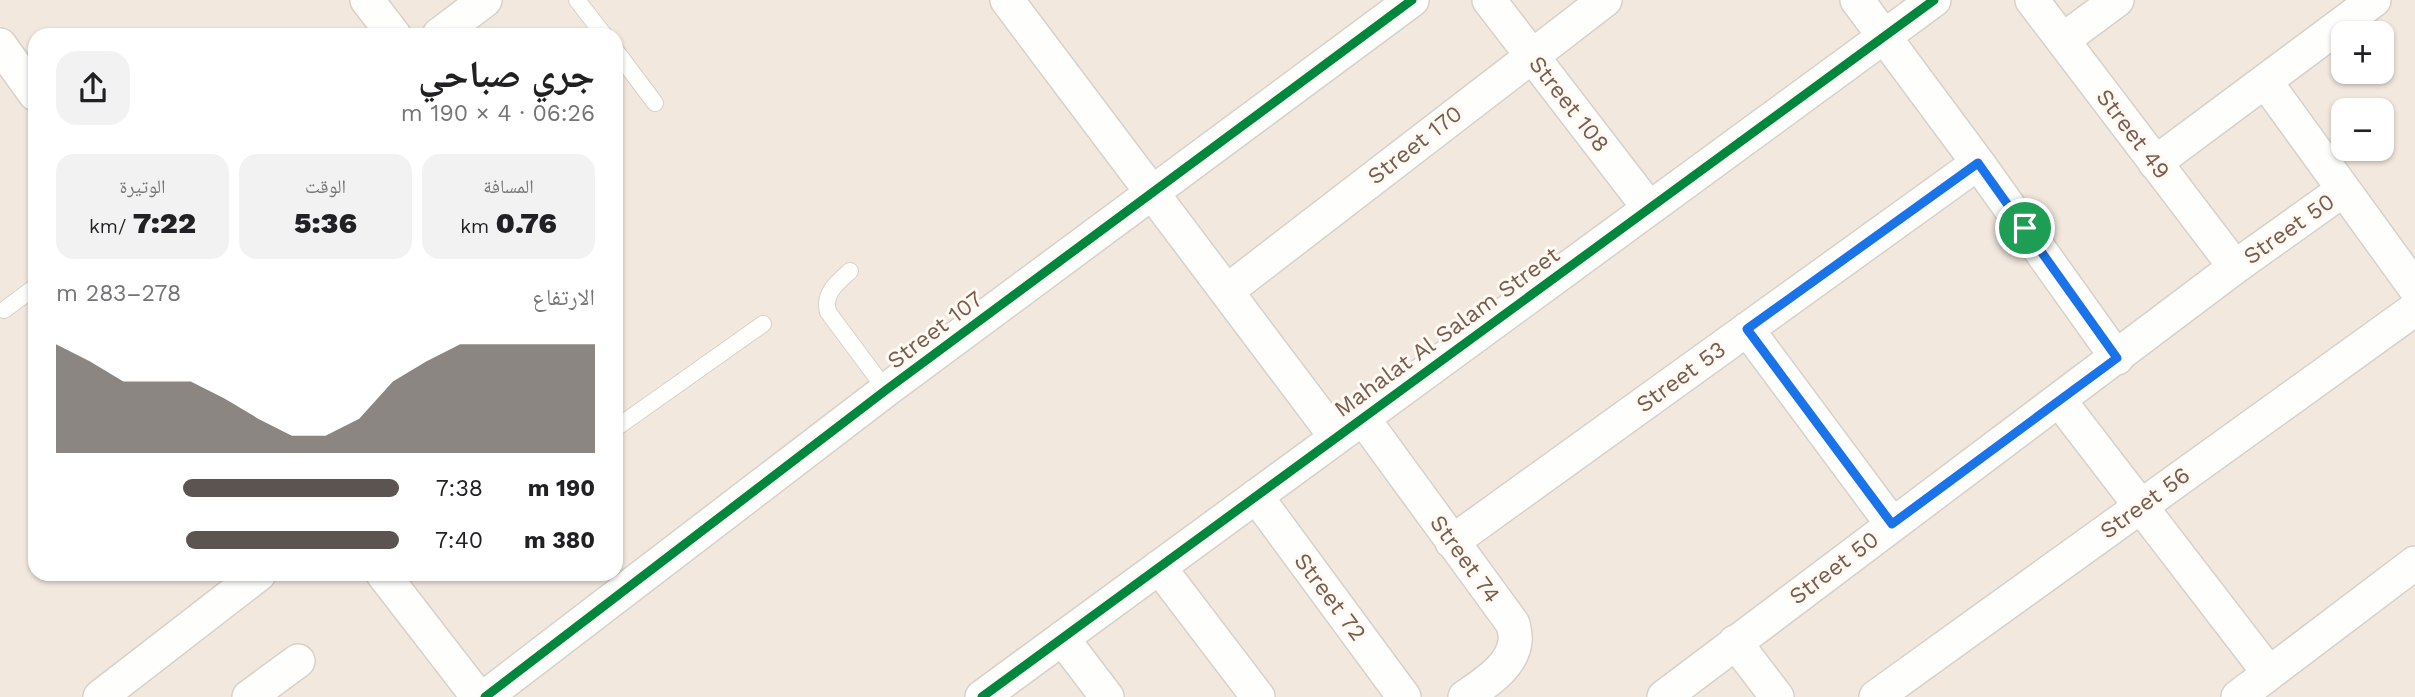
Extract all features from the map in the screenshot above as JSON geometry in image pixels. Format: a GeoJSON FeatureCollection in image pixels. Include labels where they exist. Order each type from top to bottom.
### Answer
{"type":"FeatureCollection","features":[{"type":"Feature","properties":{"kind":"street"},"geometry":{"type":"LineString","coordinates":[[367,0],[389,28]]}},
{"type":"Feature","properties":{"kind":"street"},"geometry":{"type":"LineString","coordinates":[[448,28],[485,0]]}},
{"type":"Feature","properties":{"kind":"street","name":"Street 74"},"geometry":{"type":"LineString","coordinates":[[1007,0],[1227,291],[1452,542],[1513,624],[1516,642],[1506,664],[1467,696]]}},
{"type":"Feature","properties":{"kind":"street","name":"Street 107"},"geometry":{"type":"LineString","coordinates":[[485,697],[886,390],[1412,0]]}},
{"type":"Feature","properties":{"kind":"street","name":"Street 108"},"geometry":{"type":"LineString","coordinates":[[1489,0],[1649,208]]}},
{"type":"Feature","properties":{"kind":"street","name":"Street 170"},"geometry":{"type":"LineString","coordinates":[[1227,291],[1605,0]]}},
{"type":"Feature","properties":{"kind":"street"},"geometry":{"type":"LineString","coordinates":[[1857,0],[1978,163],[2117,358]]}},
{"type":"Feature","properties":{"kind":"street","name":"Mahalat Al Salam Street"},"geometry":{"type":"LineString","coordinates":[[982,697],[1934,0]]}},
{"type":"Feature","properties":{"kind":"street","name":"Street 49"},"geometry":{"type":"LineString","coordinates":[[2032,0],[2235,267]]}},
{"type":"Feature","properties":{"kind":"street"},"geometry":{"type":"LineString","coordinates":[[2063,40],[2117,0]]}},
{"type":"Feature","properties":{"kind":"street"},"geometry":{"type":"LineString","coordinates":[[2155,163],[2374,0]]}},
{"type":"Feature","properties":{"kind":"street"},"geometry":{"type":"LineString","coordinates":[[0,45],[28,83]]}},
{"type":"Feature","properties":{"kind":"street"},"geometry":{"type":"LineString","coordinates":[[2265,81],[2415,288]]}},
{"type":"Feature","properties":{"kind":"street","name":"Street 53"},"geometry":{"type":"LineString","coordinates":[[1452,542],[1978,163]]}},
{"type":"Feature","properties":{"kind":"street","name":"Street 50"},"geometry":{"type":"LineString","coordinates":[[1664,697],[2235,267],[2343,190]]}},
{"type":"Feature","properties":{"kind":"street","name":"Street 56"},"geometry":{"type":"LineString","coordinates":[[1875,697],[2415,309]]}},
{"type":"Feature","properties":{"kind":"street"},"geometry":{"type":"LineString","coordinates":[[1747,329],[1892,524]]}},
{"type":"Feature","properties":{"kind":"street"},"geometry":{"type":"LineString","coordinates":[[2059,400],[2269,673]]}},
{"type":"Feature","properties":{"kind":"street","name":"Street 72"},"geometry":{"type":"LineString","coordinates":[[1256,496],[1404,697]]}},
{"type":"Feature","properties":{"kind":"street"},"geometry":{"type":"LineString","coordinates":[[2238,697],[2415,563]]}},
{"type":"Feature","properties":{"kind":"street"},"geometry":{"type":"LineString","coordinates":[[1159,567],[1255,696]]}},
{"type":"Feature","properties":{"kind":"street"},"geometry":{"type":"LineString","coordinates":[[100,697],[250,581]]}},
{"type":"Feature","properties":{"kind":"street"},"geometry":{"type":"LineString","coordinates":[[388,581],[478,697]]}},
{"type":"Feature","properties":{"kind":"street"},"geometry":{"type":"LineString","coordinates":[[1062,638],[1107,697]]}},
{"type":"Feature","properties":{"kind":"street"},"geometry":{"type":"LineString","coordinates":[[1735,642],[1777,697]]}},
{"type":"Feature","properties":{"kind":"street"},"geometry":{"type":"LineString","coordinates":[[249,697],[298,661]]}},
{"type":"Feature","properties":{"kind":"lane"},"geometry":{"type":"LineString","coordinates":[[577,0],[599,28]]}},
{"type":"Feature","properties":{"kind":"lane"},"geometry":{"type":"LineString","coordinates":[[623,60],[655,103]]}},
{"type":"Feature","properties":{"kind":"lane"},"geometry":{"type":"LineString","coordinates":[[850,271],[828,295],[828,312],[886,390]]}},
{"type":"Feature","properties":{"kind":"lane"},"geometry":{"type":"LineString","coordinates":[[4,310],[28,292]]}},
{"type":"Feature","properties":{"kind":"lane"},"geometry":{"type":"LineString","coordinates":[[623,423],[764,324]]}},
{"type":"Feature","properties":{"kind":"shaded area"},"geometry":{"type":"Polygon","coordinates":[[[0,0],[2415,0],[2415,697],[0,697],[0,0]]]}},
{"type":"Feature","properties":{"kind":"cycle path"},"geometry":{"type":"LineString","coordinates":[[485,697],[886,390],[1412,0]]}},
{"type":"Feature","properties":{"kind":"cycle path"},"geometry":{"type":"LineString","coordinates":[[982,697],[1934,0]]}},
{"type":"Feature","properties":{"kind":"route"},"geometry":{"type":"LineString","coordinates":[[1978,163],[2025,228],[2117,358],[1892,524],[1747,329],[1978,163]]}}]}
